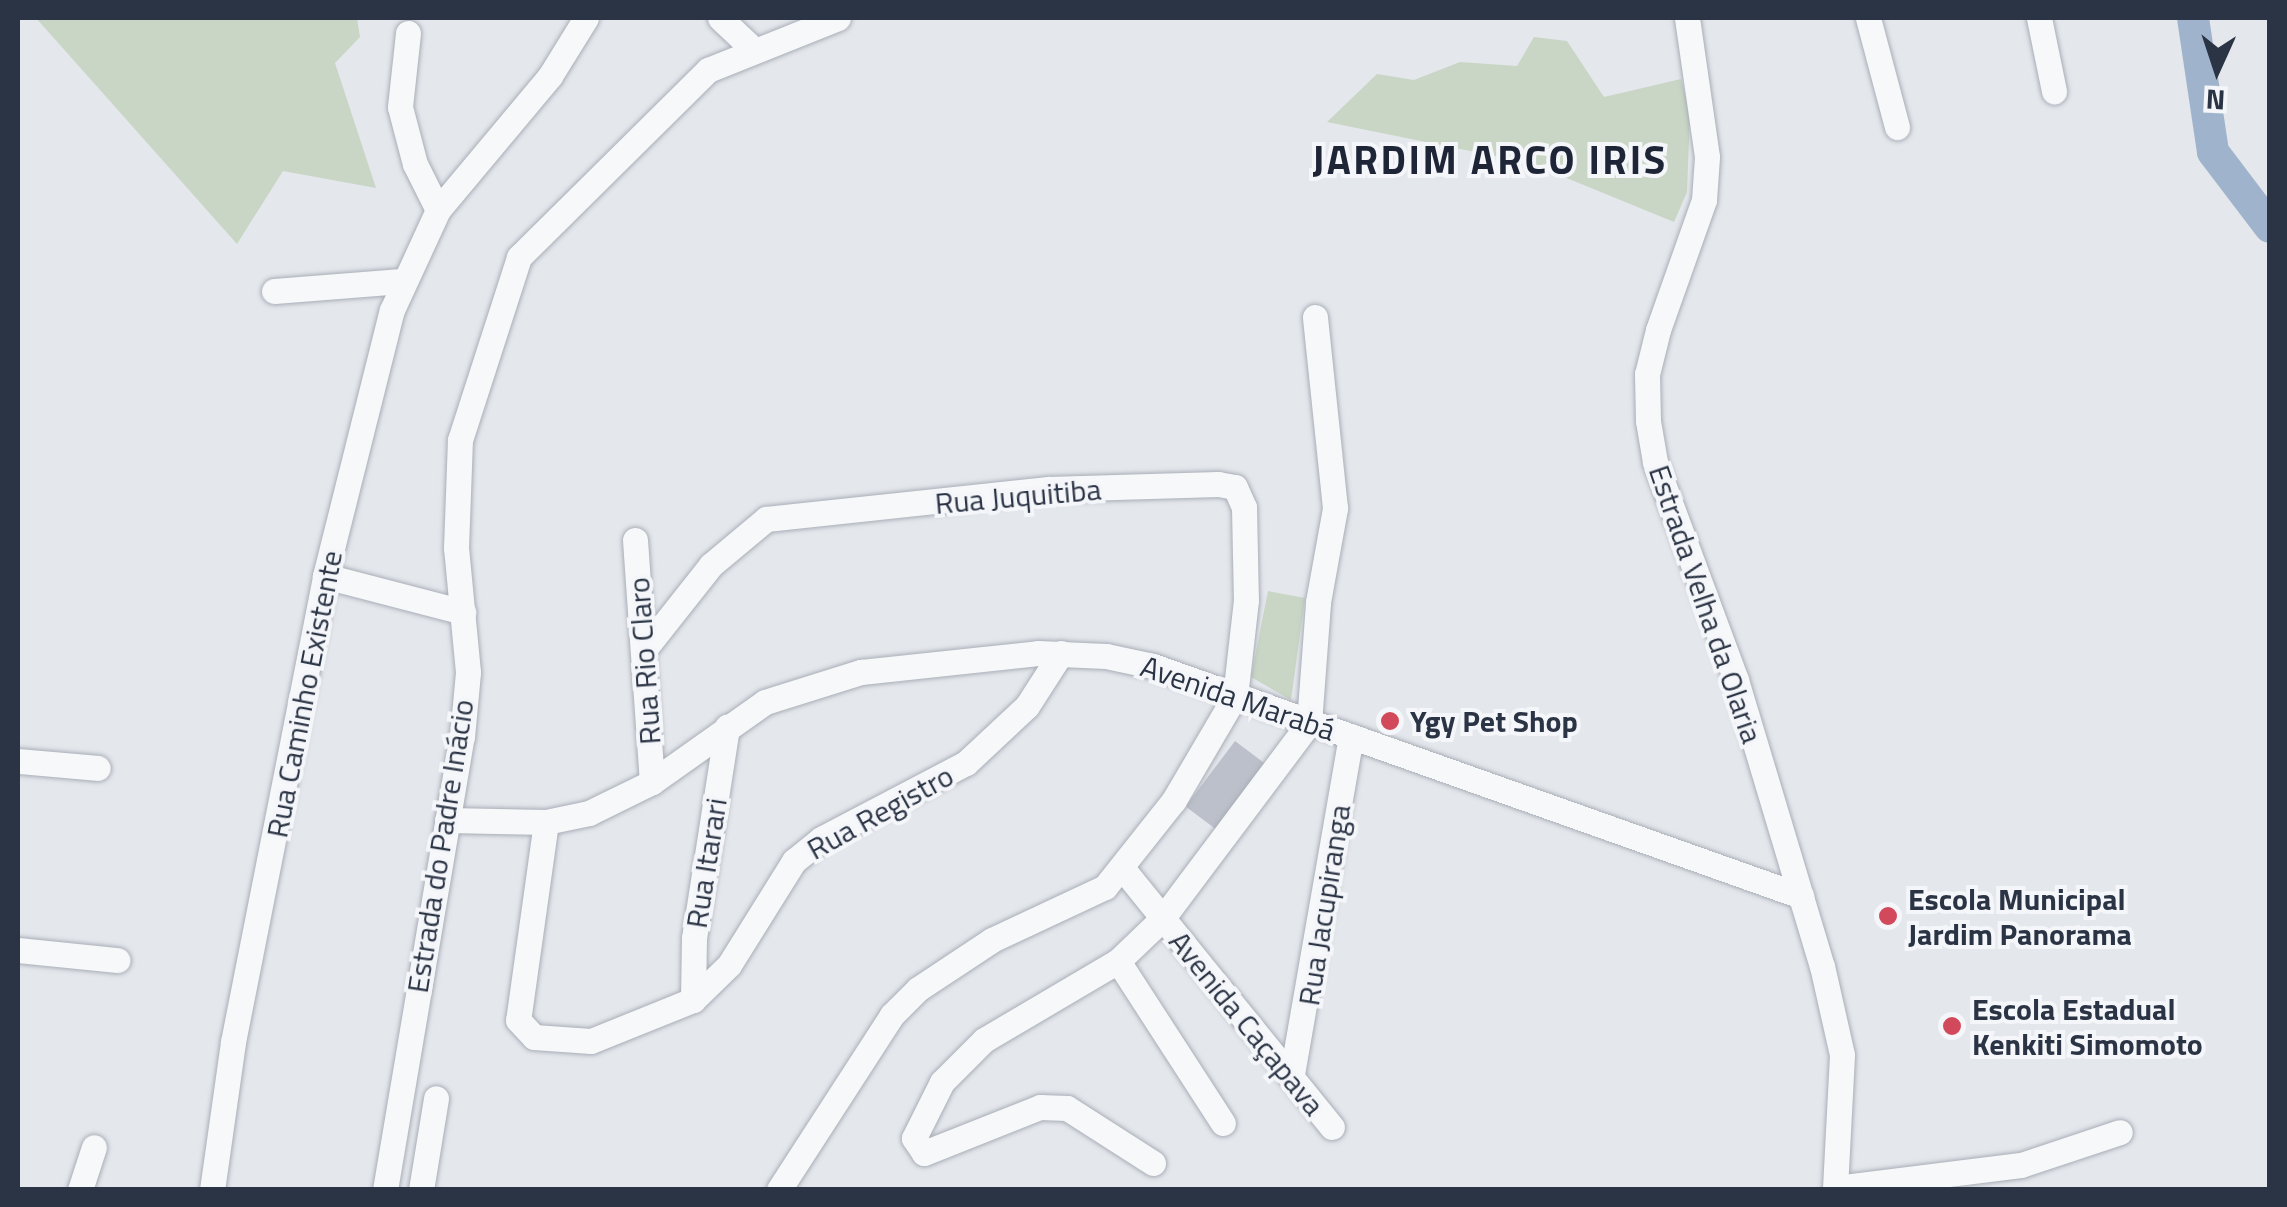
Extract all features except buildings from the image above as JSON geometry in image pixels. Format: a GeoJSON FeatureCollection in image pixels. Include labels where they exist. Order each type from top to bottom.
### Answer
{"type":"FeatureCollection","features":[{"type":"Feature","properties":{"kind":"street","name":"Rua Caminho Existente"},"geometry":{"type":"LineString","coordinates":[[212,1190],[234,1042],[325,576],[402,281],[438,210],[550,76],[586,18]]}},
{"type":"Feature","properties":{"kind":"street"},"geometry":{"type":"LineString","coordinates":[[720,18],[753,49]]}},
{"type":"Feature","properties":{"kind":"street","name":"Estrada do Padre Inácio"},"geometry":{"type":"LineString","coordinates":[[389,1189],[468,672],[455,498],[460,440],[519,257],[681,92],[708,70],[838,18]]}},
{"type":"Feature","properties":{"kind":"street","name":"Estrada Velha da Olaria"},"geometry":{"type":"LineString","coordinates":[[1687,18],[1707,157],[1704,200],[1658,330],[1647,374],[1648,421],[1655,462],[1736,680],[1801,896],[1842,1055],[1836,1189]]}},
{"type":"Feature","properties":{"kind":"street"},"geometry":{"type":"LineString","coordinates":[[1868,18],[1897,127]]}},
{"type":"Feature","properties":{"kind":"street"},"geometry":{"type":"LineString","coordinates":[[2039,18],[2054,91]]}},
{"type":"Feature","properties":{"kind":"street"},"geometry":{"type":"LineString","coordinates":[[408,34],[400,106],[415,164],[438,210]]}},
{"type":"Feature","properties":{"kind":"street"},"geometry":{"type":"LineString","coordinates":[[274,291],[402,281]]}},
{"type":"Feature","properties":{"kind":"street"},"geometry":{"type":"LineString","coordinates":[[1153,1163],[1094,1120],[1054,1107],[1040,1107],[924,1154],[914,1138],[920,1118],[942,1082],[984,1040],[1118,961],[1162,919],[1309,722],[1318,602],[1335,508],[1315,317]]}},
{"type":"Feature","properties":{"kind":"street","name":"Rua Juquitiba"},"geometry":{"type":"LineString","coordinates":[[647,646],[711,565],[766,519],[1048,489],[1218,484],[1234,487],[1241,497],[1248,535],[1235,696]]}},
{"type":"Feature","properties":{"kind":"street","name":"Rua Rio Claro"},"geometry":{"type":"LineString","coordinates":[[634,540],[647,646],[652,782]]}},
{"type":"Feature","properties":{"kind":"street"},"geometry":{"type":"LineString","coordinates":[[325,576],[464,612]]}},
{"type":"Feature","properties":{"kind":"street","name":"Avenida Marabá"},"geometry":{"type":"LineString","coordinates":[[447,820],[546,822],[590,814],[652,782],[727,727],[778,697],[861,672],[1061,654],[1153,666],[1801,896]]}},
{"type":"Feature","properties":{"kind":"street","name":"Rua Registro"},"geometry":{"type":"LineString","coordinates":[[546,822],[516,999],[518,1020],[534,1036],[591,1041],[654,1021],[693,1000],[729,966],[794,861],[821,839],[977,755],[1027,706],[1061,654]]}},
{"type":"Feature","properties":{"kind":"street"},"geometry":{"type":"LineString","coordinates":[[778,1190],[892,1015],[918,989],[992,940],[1104,886],[1124,869],[1207,750],[1235,696]]}},
{"type":"Feature","properties":{"kind":"street","name":"Rua Itarari"},"geometry":{"type":"LineString","coordinates":[[693,1000],[694,938],[727,727]]}},
{"type":"Feature","properties":{"kind":"street","name":"Rua Jacupiranga"},"geometry":{"type":"LineString","coordinates":[[1292,1074],[1351,736]]}},
{"type":"Feature","properties":{"kind":"street"},"geometry":{"type":"LineString","coordinates":[[18,761],[98,768]]}},
{"type":"Feature","properties":{"kind":"street","name":"Avenida Caçapava"},"geometry":{"type":"LineString","coordinates":[[1124,869],[1332,1128]]}},
{"type":"Feature","properties":{"kind":"street"},"geometry":{"type":"LineString","coordinates":[[18,950],[117,960]]}},
{"type":"Feature","properties":{"kind":"street"},"geometry":{"type":"LineString","coordinates":[[1118,961],[1223,1123]]}},
{"type":"Feature","properties":{"kind":"street"},"geometry":{"type":"LineString","coordinates":[[422,1190],[436,1098]]}},
{"type":"Feature","properties":{"kind":"street"},"geometry":{"type":"LineString","coordinates":[[1836,1189],[2021,1165],[2120,1132]]}},
{"type":"Feature","properties":{"kind":"street"},"geometry":{"type":"LineString","coordinates":[[80,1190],[94,1147]]}},
{"type":"Feature","properties":{"kind":"green space"},"geometry":{"type":"Polygon","coordinates":[[[36,18],[357,18],[360,37],[335,63],[376,188],[283,171],[237,244],[36,18]]]}},
{"type":"Feature","properties":{"kind":"green space"},"geometry":{"type":"Polygon","coordinates":[[[1534,37],[1567,41],[1604,97],[1681,79],[1690,113],[1687,192],[1674,222],[1530,163],[1327,122],[1377,74],[1414,80],[1460,62],[1517,66],[1534,37]]]}},
{"type":"Feature","properties":{"kind":"green space"},"geometry":{"type":"Polygon","coordinates":[[[1268,591],[1305,598],[1291,700],[1251,677],[1268,591]]]}},
{"type":"Feature","properties":{"kind":"waterway"},"geometry":{"type":"LineString","coordinates":[[2193,18],[2213,152],[2270,227]]}},
{"type":"Feature","properties":{"kind":"place","name":"Ygy Pet Shop"},"geometry":{"type":"Point","coordinates":[1390,721]}},
{"type":"Feature","properties":{"kind":"place","name":"Escola Municipal Jardim Panorama"},"geometry":{"type":"Point","coordinates":[1888,916]}},
{"type":"Feature","properties":{"kind":"place","name":"Escola Estadual Kenkiti Simomoto"},"geometry":{"type":"Point","coordinates":[1952,1026]}},
{"type":"Feature","properties":{"kind":"district","name":"JARDIM ARCO IRIS"},"geometry":{"type":"Point","coordinates":[1490,160]}}]}
